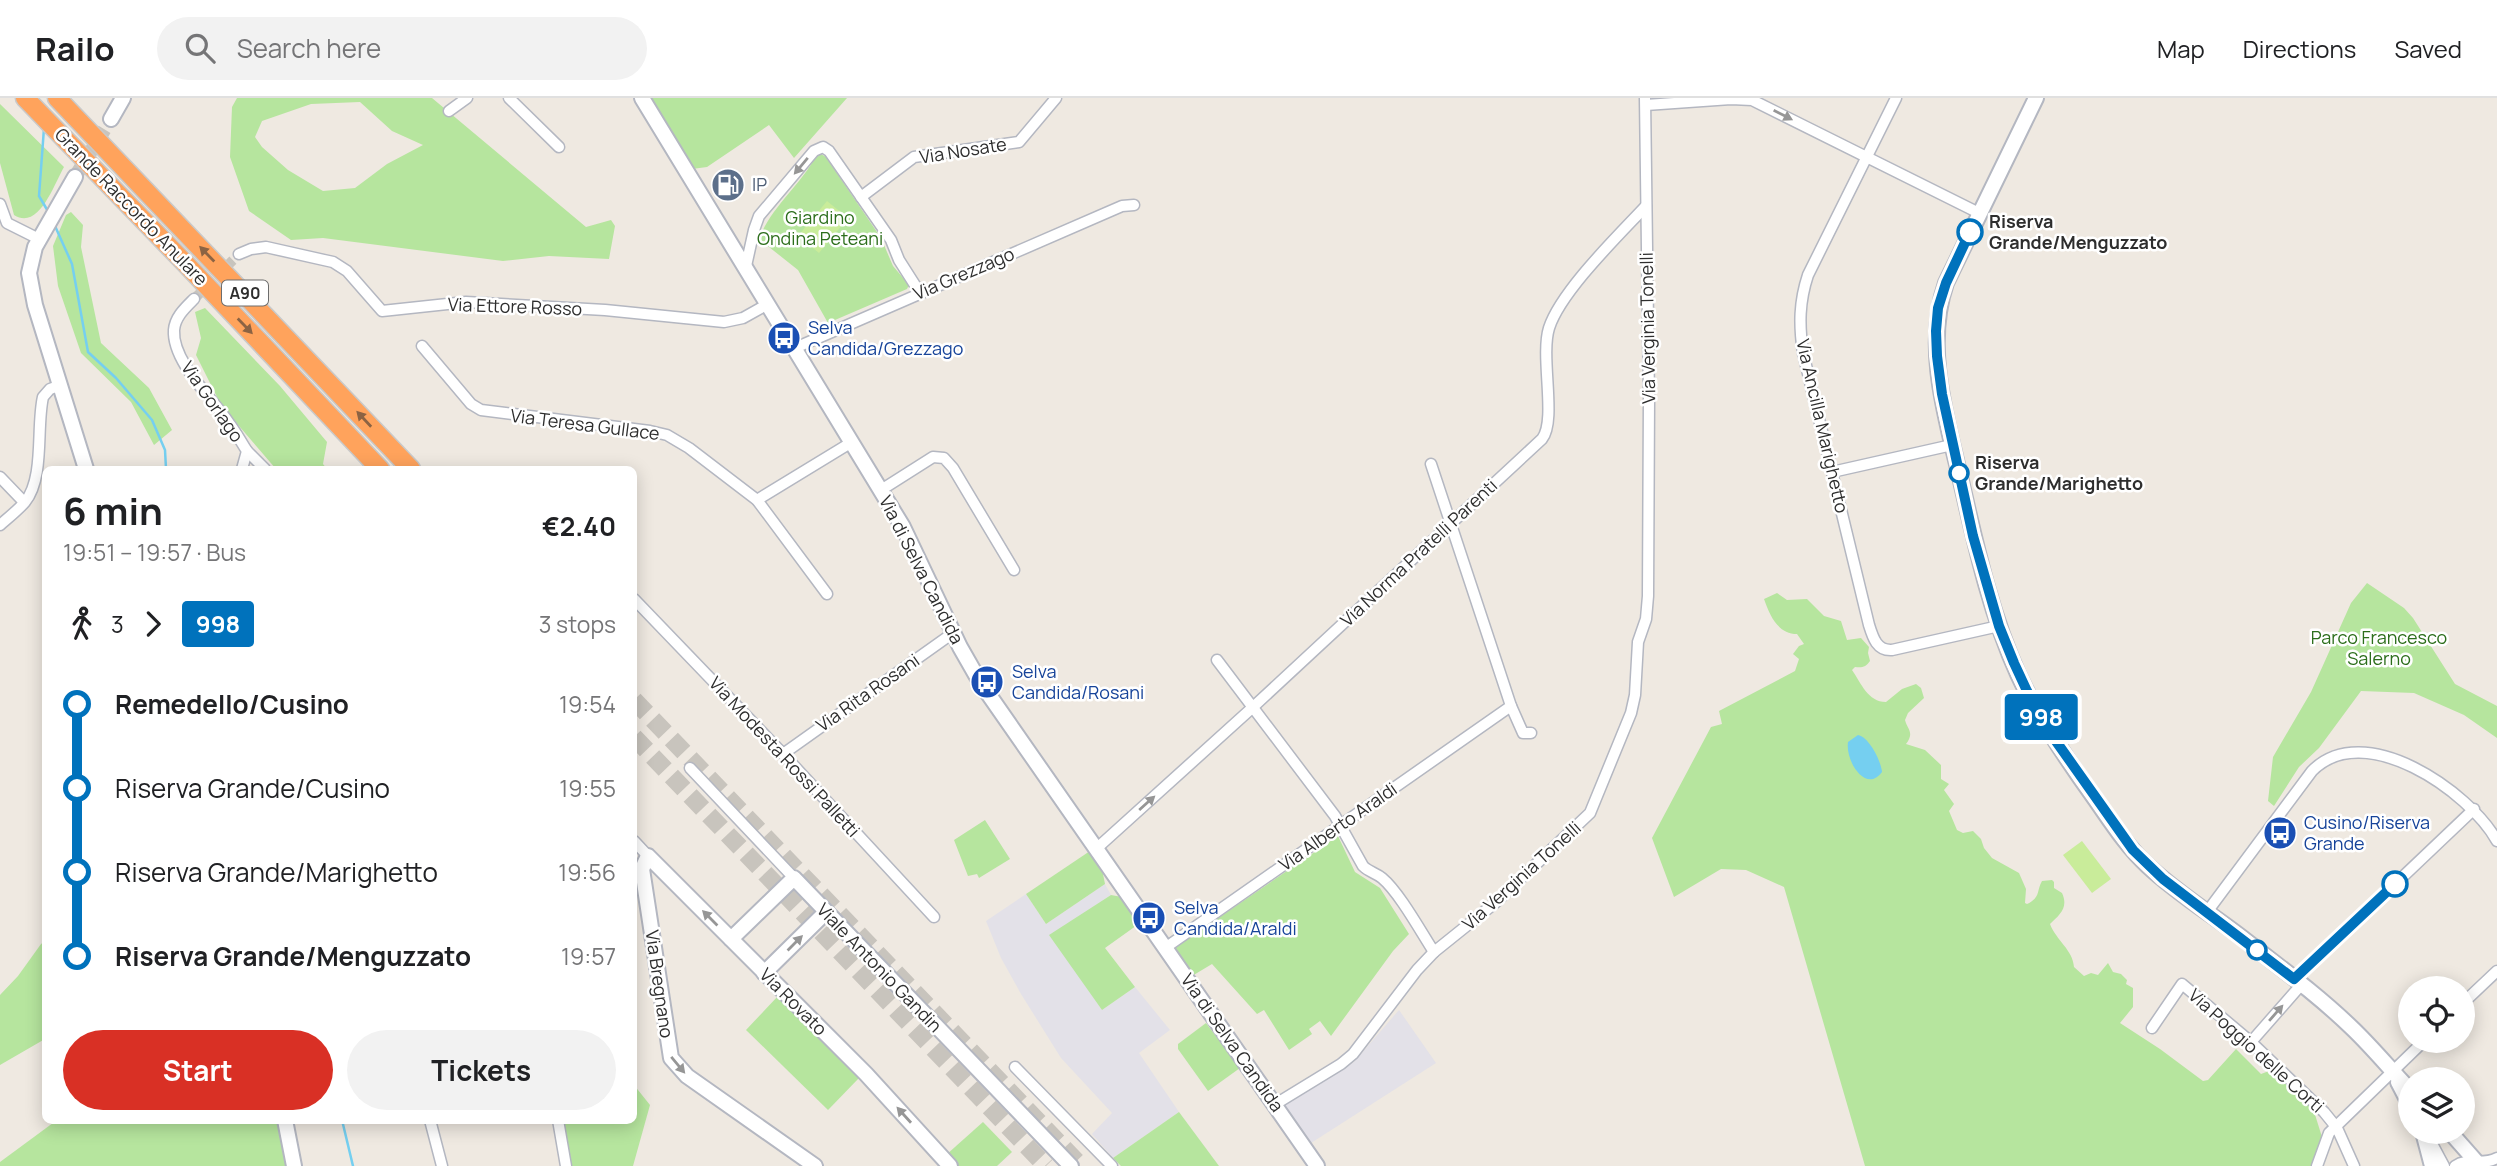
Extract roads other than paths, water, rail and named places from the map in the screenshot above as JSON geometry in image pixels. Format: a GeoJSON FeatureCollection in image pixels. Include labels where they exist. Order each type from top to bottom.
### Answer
{"type":"FeatureCollection","features":[{"type":"Feature","properties":{"kind":"highway","name":"Grande Raccordo Anulare"},"geometry":{"type":"LineString","coordinates":[[25,98],[377,466]]}},
{"type":"Feature","properties":{"kind":"highway","name":"Grande Raccordo Anulare"},"geometry":{"type":"LineString","coordinates":[[57,98],[408,466]]}},
{"type":"Feature","properties":{"kind":"street"},"geometry":{"type":"LineString","coordinates":[[111,119],[123,98]]}},
{"type":"Feature","properties":{"kind":"street"},"geometry":{"type":"LineString","coordinates":[[449,111],[467,98]]}},
{"type":"Feature","properties":{"kind":"street"},"geometry":{"type":"LineString","coordinates":[[509,98],[559,147]]}},
{"type":"Feature","properties":{"kind":"street","name":"Via di Selva Candida"},"geometry":{"type":"LineString","coordinates":[[642,98],[881,490],[915,551],[953,633],[980,682],[1317,1166]]}},
{"type":"Feature","properties":{"kind":"street","name":"Via Nosate"},"geometry":{"type":"LineString","coordinates":[[861,197],[914,157],[1019,142],[1056,98]]}},
{"type":"Feature","properties":{"kind":"street","name":"Via Ancilla Marighetto"},"geometry":{"type":"LineString","coordinates":[[1896,98],[1812,267],[1801,305],[1803,353],[1874,640],[1880,647],[1892,650],[1999,626]]}},
{"type":"Feature","properties":{"kind":"street"},"geometry":{"type":"LineString","coordinates":[[1645,101],[1753,99],[1979,213]]}},
{"type":"Feature","properties":{"kind":"street","name":"Via Verginia Tonelli"},"geometry":{"type":"LineString","coordinates":[[1274,1105],[1353,1054],[1417,970],[1434,952],[1495,903],[1590,813],[1631,713],[1639,642],[1646,619],[1647,596],[1649,398],[1645,101]]}},
{"type":"Feature","properties":{"kind":"street"},"geometry":{"type":"LineString","coordinates":[[2035,103],[1946,283],[1937,314],[1937,356],[1952,445],[1973,536],[1999,626],[2022,682],[2041,718],[2111,822],[2150,868],[2298,982],[2349,1025],[2398,1078]]}},
{"type":"Feature","properties":{"kind":"street"},"geometry":{"type":"LineString","coordinates":[[746,266],[760,216],[818,148],[823,147],[829,151],[891,240],[899,260],[920,293]]}},
{"type":"Feature","properties":{"kind":"street"},"geometry":{"type":"LineString","coordinates":[[75,177],[41,235],[31,258],[30,281],[85,466]]}},
{"type":"Feature","properties":{"kind":"street"},"geometry":{"type":"LineString","coordinates":[[0,204],[7,223],[41,235]]}},
{"type":"Feature","properties":{"kind":"street","name":"Via Grezzago"},"geometry":{"type":"LineString","coordinates":[[795,348],[1122,206],[1135,205]]}},
{"type":"Feature","properties":{"kind":"street","name":"Via Norma Pratelli Parenti"},"geometry":{"type":"LineString","coordinates":[[1096,849],[1545,435],[1549,422],[1545,367],[1548,334],[1557,309],[1607,247],[1646,205]]}},
{"type":"Feature","properties":{"kind":"street","name":"Via Ettore Rosso"},"geometry":{"type":"LineString","coordinates":[[239,254],[266,247],[332,261],[347,271],[382,311],[466,302],[606,310],[724,322],[743,318],[768,304]]}},
{"type":"Feature","properties":{"kind":"street","name":"Via Gorlago"},"geometry":{"type":"LineString","coordinates":[[194,299],[180,313],[174,338],[179,354],[247,451],[242,466]]}},
{"type":"Feature","properties":{"kind":"street","name":"Via Teresa Gullace"},"geometry":{"type":"LineString","coordinates":[[422,346],[477,409],[506,415],[662,433],[689,448],[757,500],[827,594]]}},
{"type":"Feature","properties":{"kind":"street"},"geometry":{"type":"LineString","coordinates":[[0,525],[24,502],[36,474],[43,397],[50,389],[61,386]]}},
{"type":"Feature","properties":{"kind":"street"},"geometry":{"type":"LineString","coordinates":[[757,500],[852,442]]}},
{"type":"Feature","properties":{"kind":"street"},"geometry":{"type":"LineString","coordinates":[[1832,472],[1952,445]]}},
{"type":"Feature","properties":{"kind":"street"},"geometry":{"type":"LineString","coordinates":[[247,451],[262,466]]}},
{"type":"Feature","properties":{"kind":"street"},"geometry":{"type":"LineString","coordinates":[[881,490],[933,457],[944,458],[953,468],[1014,570]]}},
{"type":"Feature","properties":{"kind":"street"},"geometry":{"type":"LineString","coordinates":[[1432,464],[1511,706],[1523,733],[1531,733]]}},
{"type":"Feature","properties":{"kind":"street"},"geometry":{"type":"LineString","coordinates":[[0,477],[24,502]]}},
{"type":"Feature","properties":{"kind":"street","name":"Via Modesta Rossi Palletti"},"geometry":{"type":"LineString","coordinates":[[637,602],[934,917]]}},
{"type":"Feature","properties":{"kind":"street","name":"Via Rita Rosani"},"geometry":{"type":"LineString","coordinates":[[783,754],[953,633]]}},
{"type":"Feature","properties":{"kind":"street"},"geometry":{"type":"LineString","coordinates":[[1217,660],[1341,826],[1363,866],[1381,877],[1405,907],[1434,952]]}},
{"type":"Feature","properties":{"kind":"street","name":"Via Alberto Araldi"},"geometry":{"type":"LineString","coordinates":[[1165,948],[1511,706]]}},
{"type":"Feature","properties":{"kind":"street"},"geometry":{"type":"LineString","coordinates":[[2207,912],[2312,771],[2331,757],[2364,754],[2402,762],[2436,778],[2474,809],[2497,841]]}},
{"type":"Feature","properties":{"kind":"street","name":"Viale Antonio Gandin"},"geometry":{"type":"LineString","coordinates":[[690,768],[1071,1166]]}},
{"type":"Feature","properties":{"kind":"street"},"geometry":{"type":"LineString","coordinates":[[2251,1042],[2298,982],[2474,809]]}},
{"type":"Feature","properties":{"kind":"street","name":"Via Rovato"},"geometry":{"type":"LineString","coordinates":[[637,844],[866,1074],[950,1166]]}},
{"type":"Feature","properties":{"kind":"street","name":"Via Bregnano"},"geometry":{"type":"LineString","coordinates":[[648,856],[642,869],[671,1058],[687,1076],[815,1166]]}},
{"type":"Feature","properties":{"kind":"street"},"geometry":{"type":"LineString","coordinates":[[731,939],[794,878]]}},
{"type":"Feature","properties":{"kind":"street"},"geometry":{"type":"LineString","coordinates":[[764,973],[826,912]]}},
{"type":"Feature","properties":{"kind":"street"},"geometry":{"type":"LineString","coordinates":[[2475,992],[2497,971]]}},
{"type":"Feature","properties":{"kind":"street","name":"Via Poggio delle Corti"},"geometry":{"type":"LineString","coordinates":[[2152,1028],[2182,984],[2251,1042],[2314,1102],[2347,1148],[2354,1166]]}},
{"type":"Feature","properties":{"kind":"street"},"geometry":{"type":"LineString","coordinates":[[2333,1132],[2412,1053]]}},
{"type":"Feature","properties":{"kind":"street"},"geometry":{"type":"LineString","coordinates":[[1014,1067],[1112,1166]]}},
{"type":"Feature","properties":{"kind":"street"},"geometry":{"type":"LineString","coordinates":[[2392,1072],[2398,1083]]}},
{"type":"Feature","properties":{"kind":"street"},"geometry":{"type":"LineString","coordinates":[[286,1124],[294,1166]]}},
{"type":"Feature","properties":{"kind":"street"},"geometry":{"type":"LineString","coordinates":[[431,1124],[442,1166]]}},
{"type":"Feature","properties":{"kind":"street"},"geometry":{"type":"LineString","coordinates":[[559,1124],[566,1166]]}},
{"type":"Feature","properties":{"kind":"street","name":"Via Poggio delle Corti"},"geometry":{"type":"LineString","coordinates":[[2317,1166],[2333,1132]]}},
{"type":"Feature","properties":{"kind":"street"},"geometry":{"type":"LineString","coordinates":[[2426,1144],[2431,1166]]}},
{"type":"Feature","properties":{"kind":"street"},"geometry":{"type":"LineString","coordinates":[[2431,1144],[2444,1166]]}},
{"type":"Feature","properties":{"kind":"street"},"geometry":{"type":"LineString","coordinates":[[2461,1144],[2479,1164]]}},
{"type":"Feature","properties":{"kind":"street"},"geometry":{"type":"LineString","coordinates":[[2455,1166],[2467,1161],[2479,1164],[2497,1158]]}},
{"type":"Feature","properties":{"kind":"water"},"geometry":{"type":"Polygon","coordinates":[[[1858,735],[1874,750],[1882,772],[1876,778],[1863,777],[1853,766],[1848,742],[1858,735]]]}},
{"type":"Feature","properties":{"kind":"waterway"},"geometry":{"type":"LineString","coordinates":[[44,128],[39,196],[49,213]]}},
{"type":"Feature","properties":{"kind":"waterway"},"geometry":{"type":"LineString","coordinates":[[55,226],[72,264],[88,352],[116,378],[152,420],[165,450],[166,466]]}},
{"type":"Feature","properties":{"kind":"waterway"},"geometry":{"type":"LineString","coordinates":[[343,1124],[353,1166]]}},
{"type":"Feature","properties":{"kind":"tunnel"},"geometry":{"type":"LineString","coordinates":[[75,177],[111,119]]}},
{"type":"Feature","properties":{"kind":"tunnel"},"geometry":{"type":"LineString","coordinates":[[194,299],[239,254]]}},
{"type":"Feature","properties":{"kind":"tunnel"},"geometry":{"type":"LineString","coordinates":[[637,703],[1081,1166]]}},
{"type":"Feature","properties":{"kind":"tunnel"},"geometry":{"type":"LineString","coordinates":[[637,740],[1046,1166]]}},
{"type":"Feature","properties":{"kind":"place","name":"IP"},"geometry":{"type":"Point","coordinates":[728,185]}},
{"type":"Feature","properties":{"kind":"place","name":"Riserva Grande/Menguzzato"},"geometry":{"type":"Point","coordinates":[1970,232]}},
{"type":"Feature","properties":{"kind":"place","name":"Selva Candida/Grezzago"},"geometry":{"type":"Point","coordinates":[784,338]}},
{"type":"Feature","properties":{"kind":"place","name":"Riserva Grande/Marighetto"},"geometry":{"type":"Point","coordinates":[1959,473]}},
{"type":"Feature","properties":{"kind":"place","name":"Selva Candida/Rosani"},"geometry":{"type":"Point","coordinates":[987,682]}},
{"type":"Feature","properties":{"kind":"place","name":"Cusino/Riserva Grande"},"geometry":{"type":"Point","coordinates":[2280,833]}},
{"type":"Feature","properties":{"kind":"place","name":"Selva Candida/Araldi"},"geometry":{"type":"Point","coordinates":[1149,918]}},
{"type":"Feature","properties":{"kind":"park label","name":"Giardino Ondina Peteani"},"geometry":{"type":"Point","coordinates":[820,228]}},
{"type":"Feature","properties":{"kind":"park label","name":"Parco Francesco Salerno"},"geometry":{"type":"Point","coordinates":[2379,648]}}]}
